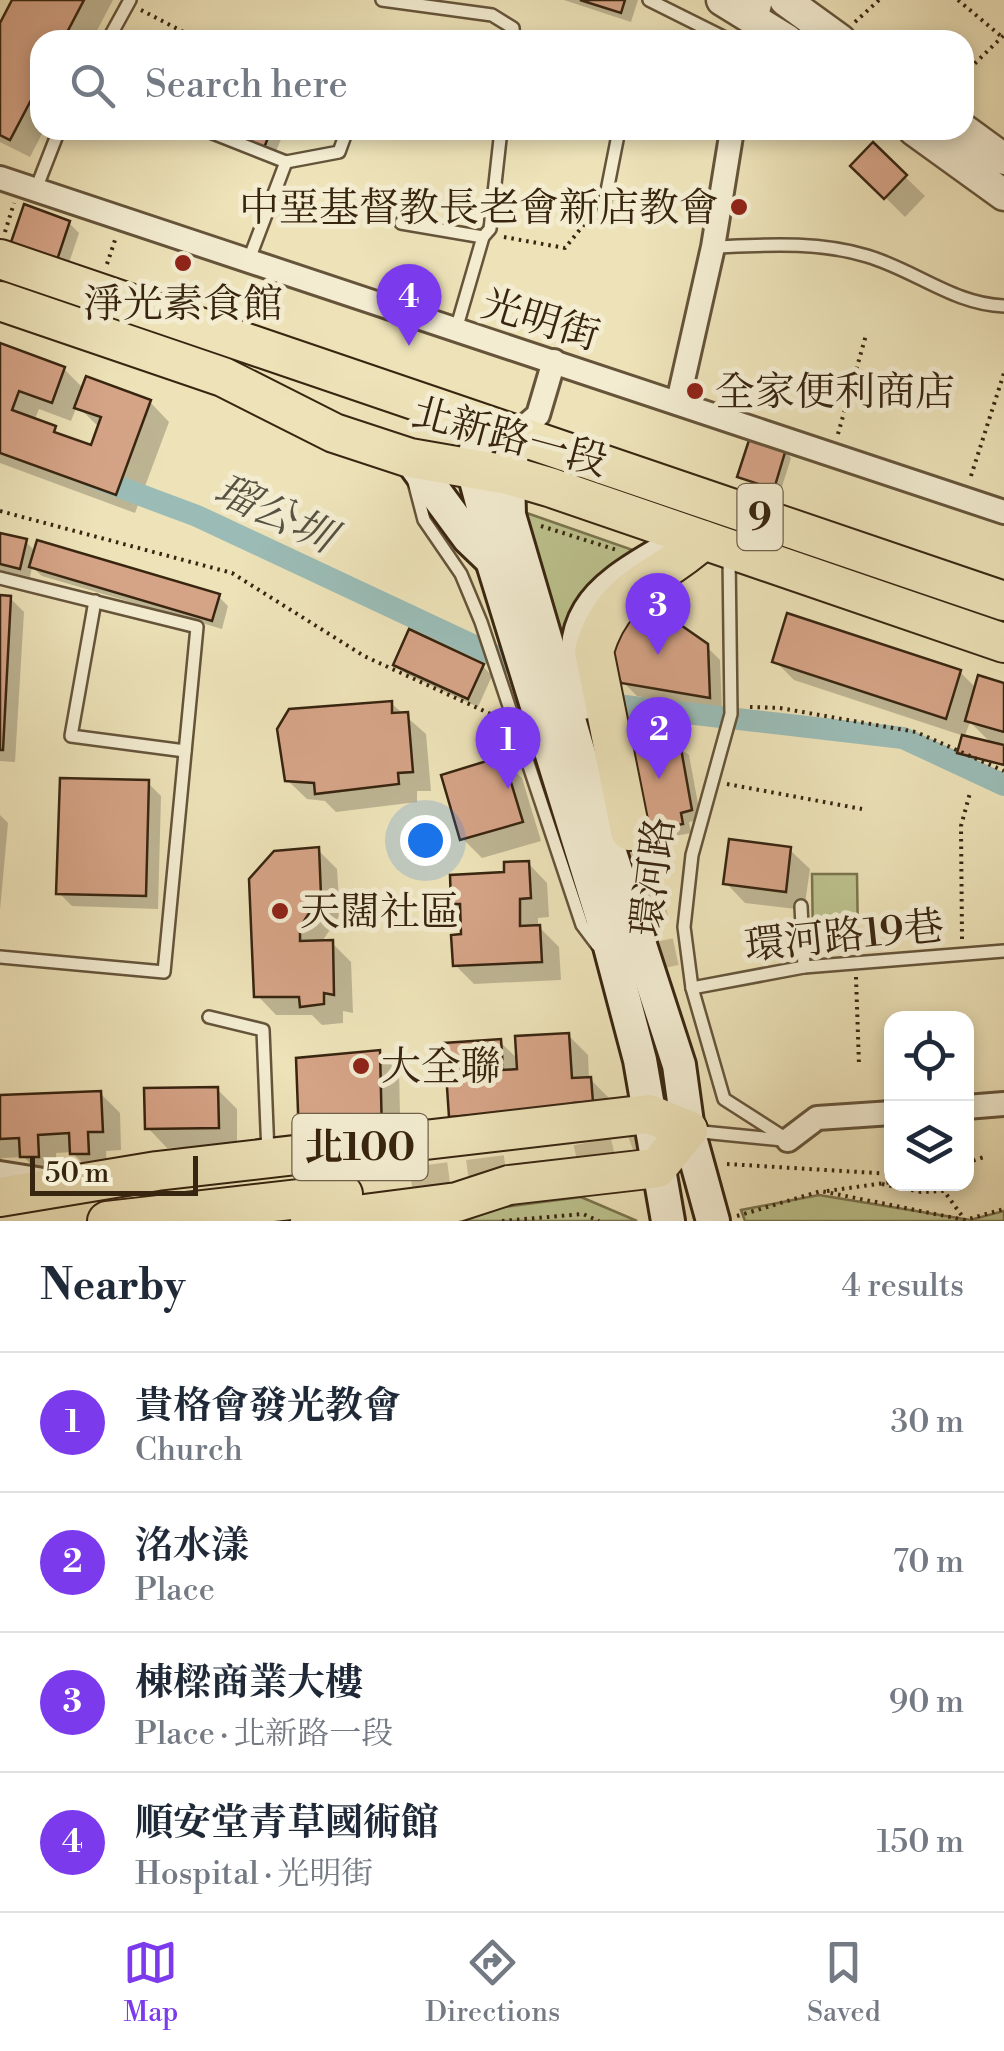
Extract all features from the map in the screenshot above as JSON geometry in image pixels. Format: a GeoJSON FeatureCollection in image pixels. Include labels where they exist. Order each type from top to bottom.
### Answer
{"type":"FeatureCollection","features":[{"type":"Feature","properties":{"kind":"main road","name":"北新路一段"},"geometry":{"type":"LineString","coordinates":[[0,259],[1004,601]]}},
{"type":"Feature","properties":{"kind":"main road","name":"北新路一段"},"geometry":{"type":"LineString","coordinates":[[0,301],[223,377],[334,433],[410,458],[490,472],[716,544],[1004,643]]}},
{"type":"Feature","properties":{"kind":"main road"},"geometry":{"type":"LineString","coordinates":[[480,422],[490,472],[492,560],[602,920],[662,1137],[667,1218]]}},
{"type":"Feature","properties":{"kind":"main road"},"geometry":{"type":"LineString","coordinates":[[490,472],[516,434]]}},
{"type":"Feature","properties":{"kind":"main road"},"geometry":{"type":"LineString","coordinates":[[410,458],[469,538],[492,560]]}},
{"type":"Feature","properties":{"kind":"main road"},"geometry":{"type":"LineString","coordinates":[[490,472],[509,514],[590,792],[679,1065],[662,1137]]}},
{"type":"Feature","properties":{"kind":"main road"},"geometry":{"type":"LineString","coordinates":[[590,792],[592,742],[575,666],[576,639],[585,618],[602,591],[623,574],[669,549],[716,544]]}},
{"type":"Feature","properties":{"kind":"main road"},"geometry":{"type":"LineString","coordinates":[[630,831],[594,651],[602,624],[616,602],[716,544]]}},
{"type":"Feature","properties":{"kind":"main road"},"geometry":{"type":"LineString","coordinates":[[662,1137],[712,1201]]}},
{"type":"Feature","properties":{"kind":"main road","name":"北100"},"geometry":{"type":"LineString","coordinates":[[0,1197],[268,1158],[662,1137]]}},
{"type":"Feature","properties":{"kind":"main road","name":"北100"},"geometry":{"type":"LineString","coordinates":[[4,1221],[60,1209],[662,1137]]}},
{"type":"Feature","properties":{"kind":"main road","name":"北100"},"geometry":{"type":"LineString","coordinates":[[310,1221],[457,1202],[662,1137]]}},
{"type":"Feature","properties":{"kind":"main road"},"geometry":{"type":"LineString","coordinates":[[107,1221],[412,1186]]}},
{"type":"Feature","properties":{"kind":"street"},"geometry":{"type":"LineString","coordinates":[[722,0],[756,19]]}},
{"type":"Feature","properties":{"kind":"street"},"geometry":{"type":"LineString","coordinates":[[784,0],[835,30]]}},
{"type":"Feature","properties":{"kind":"street"},"geometry":{"type":"LineString","coordinates":[[974,137],[1004,159]]}},
{"type":"Feature","properties":{"kind":"street"},"geometry":{"type":"LineString","coordinates":[[678,402],[713,247],[730,140]]}},
{"type":"Feature","properties":{"kind":"street"},"geometry":{"type":"LineString","coordinates":[[928,140],[1004,195]]}},
{"type":"Feature","properties":{"kind":"street","name":"光明街"},"geometry":{"type":"LineString","coordinates":[[19,184],[455,332],[678,402],[832,458],[1004,512]]}},
{"type":"Feature","properties":{"kind":"street"},"geometry":{"type":"LineString","coordinates":[[516,434],[538,415],[554,361]]}},
{"type":"Feature","properties":{"kind":"street"},"geometry":{"type":"LineString","coordinates":[[974,1106],[1004,1104]]}},
{"type":"Feature","properties":{"kind":"street"},"geometry":{"type":"LineString","coordinates":[[788,1140],[817,1118],[884,1114]]}},
{"type":"Feature","properties":{"kind":"street"},"geometry":{"type":"LineString","coordinates":[[0,1174],[72,1184]]}},
{"type":"Feature","properties":{"kind":"lane"},"geometry":{"type":"LineString","coordinates":[[649,0],[710,30]]}},
{"type":"Feature","properties":{"kind":"lane"},"geometry":{"type":"LineString","coordinates":[[113,30],[129,1]]}},
{"type":"Feature","properties":{"kind":"lane"},"geometry":{"type":"LineString","coordinates":[[386,1],[492,15],[509,30]]}},
{"type":"Feature","properties":{"kind":"lane"},"geometry":{"type":"LineString","coordinates":[[19,184],[51,140]]}},
{"type":"Feature","properties":{"kind":"lane"},"geometry":{"type":"LineString","coordinates":[[230,140],[286,162],[339,152],[343,140]]}},
{"type":"Feature","properties":{"kind":"lane"},"geometry":{"type":"LineString","coordinates":[[455,332],[487,233],[499,140]]}},
{"type":"Feature","properties":{"kind":"lane"},"geometry":{"type":"LineString","coordinates":[[602,216],[617,140]]}},
{"type":"Feature","properties":{"kind":"lane"},"geometry":{"type":"LineString","coordinates":[[248,262],[286,162]]}},
{"type":"Feature","properties":{"kind":"lane"},"geometry":{"type":"LineString","coordinates":[[401,223],[487,233]]}},
{"type":"Feature","properties":{"kind":"lane"},"geometry":{"type":"LineString","coordinates":[[713,247],[810,244],[830,248],[868,256],[974,304],[1004,306]]}},
{"type":"Feature","properties":{"kind":"lane","name":"環河路"},"geometry":{"type":"LineString","coordinates":[[410,458],[417,505],[461,574],[481,622],[582,924],[612,965]]}},
{"type":"Feature","properties":{"kind":"lane","name":"環河路"},"geometry":{"type":"LineString","coordinates":[[716,544],[732,710],[692,855],[684,927],[692,988],[724,1099],[788,1140]]}},
{"type":"Feature","properties":{"kind":"lane"},"geometry":{"type":"LineString","coordinates":[[0,578],[197,627],[164,972],[0,957]]}},
{"type":"Feature","properties":{"kind":"lane"},"geometry":{"type":"LineString","coordinates":[[94,601],[71,736],[185,752]]}},
{"type":"Feature","properties":{"kind":"lane"},"geometry":{"type":"LineString","coordinates":[[801,906],[804,966]]}},
{"type":"Feature","properties":{"kind":"lane","name":"環河路19巷"},"geometry":{"type":"LineString","coordinates":[[692,988],[804,966],[1004,951]]}},
{"type":"Feature","properties":{"kind":"lane"},"geometry":{"type":"LineString","coordinates":[[210,1017],[264,1030],[268,1158]]}},
{"type":"Feature","properties":{"kind":"lane"},"geometry":{"type":"LineString","coordinates":[[662,1137],[788,1140]]}},
{"type":"Feature","properties":{"kind":"path"},"geometry":{"type":"LineString","coordinates":[[849,30],[879,0]]}},
{"type":"Feature","properties":{"kind":"path"},"geometry":{"type":"LineString","coordinates":[[958,0],[1003,36],[974,64]]}},
{"type":"Feature","properties":{"kind":"path"},"geometry":{"type":"LineString","coordinates":[[129,1],[180,30]]}},
{"type":"Feature","properties":{"kind":"path"},"geometry":{"type":"LineString","coordinates":[[0,246],[19,184]]}},
{"type":"Feature","properties":{"kind":"path"},"geometry":{"type":"LineString","coordinates":[[487,233],[512,242],[565,248],[591,216],[602,216]]}},
{"type":"Feature","properties":{"kind":"path"},"geometry":{"type":"LineString","coordinates":[[98,292],[124,217]]}},
{"type":"Feature","properties":{"kind":"path"},"geometry":{"type":"LineString","coordinates":[[832,458],[866,335]]}},
{"type":"Feature","properties":{"kind":"path"},"geometry":{"type":"LineString","coordinates":[[963,499],[1004,374]]}},
{"type":"Feature","properties":{"kind":"path"},"geometry":{"type":"LineString","coordinates":[[0,511],[232,573],[364,656],[514,724]]}},
{"type":"Feature","properties":{"kind":"path"},"geometry":{"type":"LineString","coordinates":[[536,524],[628,554]]}},
{"type":"Feature","properties":{"kind":"path"},"geometry":{"type":"LineString","coordinates":[[732,710],[780,708],[916,732],[1004,771]]}},
{"type":"Feature","properties":{"kind":"path"},"geometry":{"type":"LineString","coordinates":[[712,782],[862,809]]}},
{"type":"Feature","properties":{"kind":"path"},"geometry":{"type":"LineString","coordinates":[[962,954],[962,826],[970,793]]}},
{"type":"Feature","properties":{"kind":"path"},"geometry":{"type":"LineString","coordinates":[[856,962],[859,1065]]}},
{"type":"Feature","properties":{"kind":"path"},"geometry":{"type":"LineString","coordinates":[[974,1160],[984,1157]]}},
{"type":"Feature","properties":{"kind":"path"},"geometry":{"type":"LineString","coordinates":[[712,1201],[733,1163],[884,1173]]}},
{"type":"Feature","properties":{"kind":"path"},"geometry":{"type":"LineString","coordinates":[[712,1201],[882,1184]]}},
{"type":"Feature","properties":{"kind":"path"},"geometry":{"type":"LineString","coordinates":[[821,1191],[964,1220],[1004,1209]]}},
{"type":"Feature","properties":{"kind":"path"},"geometry":{"type":"LineString","coordinates":[[944,1191],[964,1220]]}},
{"type":"Feature","properties":{"kind":"path"},"geometry":{"type":"LineString","coordinates":[[502,1221],[582,1214],[599,1221]]}},
{"type":"Feature","properties":{"kind":"green space"},"geometry":{"type":"Polygon","coordinates":[[[521,511],[650,556],[565,647],[521,511]]]}},
{"type":"Feature","properties":{"kind":"green space"},"geometry":{"type":"Polygon","coordinates":[[[812,874],[857,874],[858,942],[813,942],[812,874]]]}},
{"type":"Feature","properties":{"kind":"green space"},"geometry":{"type":"Polygon","coordinates":[[[819,1195],[970,1220],[1004,1211],[1004,1221],[745,1221],[741,1210],[819,1195]]]}},
{"type":"Feature","properties":{"kind":"green space"},"geometry":{"type":"Polygon","coordinates":[[[581,1197],[637,1221],[396,1221],[581,1197]]]}},
{"type":"Feature","properties":{"kind":"building"},"geometry":{"type":"Polygon","coordinates":[[[12,0],[84,0],[68,30],[30,30],[30,102],[10,140],[0,135],[0,23],[12,0]]]}},
{"type":"Feature","properties":{"kind":"building"},"geometry":{"type":"Polygon","coordinates":[[[580,0],[625,0],[621,13],[580,0]]]}},
{"type":"Feature","properties":{"kind":"building"},"geometry":{"type":"Polygon","coordinates":[[[248,140],[267,140],[264,148],[248,140]]]}},
{"type":"Feature","properties":{"kind":"building"},"geometry":{"type":"Polygon","coordinates":[[[873,142],[907,175],[884,199],[850,166],[873,142]]]}},
{"type":"Feature","properties":{"kind":"building"},"geometry":{"type":"Polygon","coordinates":[[[24,204],[70,221],[56,263],[9,248],[24,204]]]}},
{"type":"Feature","properties":{"kind":"building"},"geometry":{"type":"Polygon","coordinates":[[[0,343],[65,367],[52,403],[19,391],[12,410],[56,426],[54,432],[91,445],[101,417],[74,408],[86,376],[151,400],[116,495],[0,453],[0,343]]]}},
{"type":"Feature","properties":{"kind":"building"},"geometry":{"type":"Polygon","coordinates":[[[750,437],[786,449],[774,489],[737,477],[750,437]]]}},
{"type":"Feature","properties":{"kind":"building"},"geometry":{"type":"Polygon","coordinates":[[[0,533],[27,539],[20,569],[0,564],[0,533]]]}},
{"type":"Feature","properties":{"kind":"building"},"geometry":{"type":"Polygon","coordinates":[[[37,540],[220,594],[212,621],[29,567],[37,540]]]}},
{"type":"Feature","properties":{"kind":"building"},"geometry":{"type":"Polygon","coordinates":[[[0,595],[11,596],[3,750],[0,750],[0,595]]]}},
{"type":"Feature","properties":{"kind":"building"},"geometry":{"type":"Polygon","coordinates":[[[652,605],[708,644],[710,698],[621,683],[603,643],[627,610],[652,605]]]}},
{"type":"Feature","properties":{"kind":"building"},"geometry":{"type":"Polygon","coordinates":[[[787,613],[961,670],[946,719],[772,662],[787,613]]]}},
{"type":"Feature","properties":{"kind":"building"},"geometry":{"type":"Polygon","coordinates":[[[409,629],[484,664],[468,699],[393,665],[409,629]]]}},
{"type":"Feature","properties":{"kind":"building"},"geometry":{"type":"Polygon","coordinates":[[[978,675],[1004,683],[1004,732],[965,721],[978,675]]]}},
{"type":"Feature","properties":{"kind":"building"},"geometry":{"type":"Polygon","coordinates":[[[392,701],[392,713],[408,712],[413,772],[398,773],[399,784],[315,794],[314,783],[285,781],[277,729],[289,709],[392,701]]]}},
{"type":"Feature","properties":{"kind":"building"},"geometry":{"type":"Polygon","coordinates":[[[962,735],[1004,745],[1004,765],[957,753],[962,735]]]}},
{"type":"Feature","properties":{"kind":"building"},"geometry":{"type":"Polygon","coordinates":[[[671,740],[672,744],[680,743],[692,810],[681,813],[683,824],[640,831],[626,748],[671,740]]]}},
{"type":"Feature","properties":{"kind":"building"},"geometry":{"type":"Polygon","coordinates":[[[503,756],[523,822],[460,840],[441,775],[503,756]]]}},
{"type":"Feature","properties":{"kind":"building"},"geometry":{"type":"Polygon","coordinates":[[[60,778],[149,780],[146,896],[56,894],[60,778]]]}},
{"type":"Feature","properties":{"kind":"building"},"geometry":{"type":"Polygon","coordinates":[[[729,839],[791,847],[786,892],[723,884],[729,839]]]}},
{"type":"Feature","properties":{"kind":"building","name":"天闊社區"},"geometry":{"type":"Polygon","coordinates":[[[319,847],[321,895],[300,927],[300,941],[333,940],[334,995],[324,993],[324,1004],[300,1007],[299,997],[254,997],[249,879],[274,851],[319,847]]]}},
{"type":"Feature","properties":{"kind":"building","name":"天闊社區"},"geometry":{"type":"Polygon","coordinates":[[[529,861],[531,898],[520,899],[520,926],[540,925],[542,962],[453,966],[451,935],[461,934],[460,904],[451,904],[450,875],[504,872],[504,862],[529,861]]]}},
{"type":"Feature","properties":{"kind":"building","name":"天闊社區"},"geometry":{"type":"Polygon","coordinates":[[[569,1033],[572,1078],[591,1077],[593,1102],[574,1103],[574,1108],[449,1117],[444,1043],[501,1039],[503,1070],[517,1069],[515,1036],[569,1033]]]}},
{"type":"Feature","properties":{"kind":"building","name":"天闊社區"},"geometry":{"type":"Polygon","coordinates":[[[380,1050],[382,1135],[299,1138],[296,1058],[380,1050]]]}},
{"type":"Feature","properties":{"kind":"building"},"geometry":{"type":"Polygon","coordinates":[[[218,1087],[219,1128],[145,1129],[144,1088],[218,1087]]]}},
{"type":"Feature","properties":{"kind":"building"},"geometry":{"type":"Polygon","coordinates":[[[101,1091],[103,1132],[88,1132],[89,1154],[70,1154],[69,1133],[38,1135],[39,1157],[20,1157],[19,1138],[0,1139],[0,1095],[101,1091]]]}},
{"type":"Feature","properties":{"kind":"waterway","name":"瑠公圳"},"geometry":{"type":"LineString","coordinates":[[90,476],[197,516],[511,663]]}},
{"type":"Feature","properties":{"kind":"waterway","name":"瑠公圳"},"geometry":{"type":"LineString","coordinates":[[616,705],[903,738],[1004,785]]}},
{"type":"Feature","properties":{"kind":"tunnel"},"geometry":{"type":"LineString","coordinates":[[630,831],[660,969]]}},
{"type":"Feature","properties":{"kind":"tunnel"},"geometry":{"type":"LineString","coordinates":[[578,1164],[621,1155],[648,1144],[659,1136],[672,1112]]}},
{"type":"Feature","properties":{"kind":"tunnel"},"geometry":{"type":"LineString","coordinates":[[412,1186],[514,1173]]}},
{"type":"Feature","properties":{"kind":"place","name":"中堊基督教長老會新店教會"},"geometry":{"type":"Point","coordinates":[739,207]}},
{"type":"Feature","properties":{"kind":"place","name":"淨光素食館"},"geometry":{"type":"Point","coordinates":[183,263]}},
{"type":"Feature","properties":{"kind":"place","name":"順安堂青草國術館"},"geometry":{"type":"Point","coordinates":[409,346]}},
{"type":"Feature","properties":{"kind":"place","name":"全家便利商店"},"geometry":{"type":"Point","coordinates":[695,391]}},
{"type":"Feature","properties":{"kind":"place","name":"棟樑商業大樓"},"geometry":{"type":"Point","coordinates":[658,655]}},
{"type":"Feature","properties":{"kind":"place","name":"洺水漾"},"geometry":{"type":"Point","coordinates":[659,779]}},
{"type":"Feature","properties":{"kind":"place","name":"貴格會發光教會"},"geometry":{"type":"Point","coordinates":[508,789]}},
{"type":"Feature","properties":{"kind":"place","name":"天闊社區"},"geometry":{"type":"Point","coordinates":[280,911]}},
{"type":"Feature","properties":{"kind":"place","name":"大全聯"},"geometry":{"type":"Point","coordinates":[361,1066]}}]}
